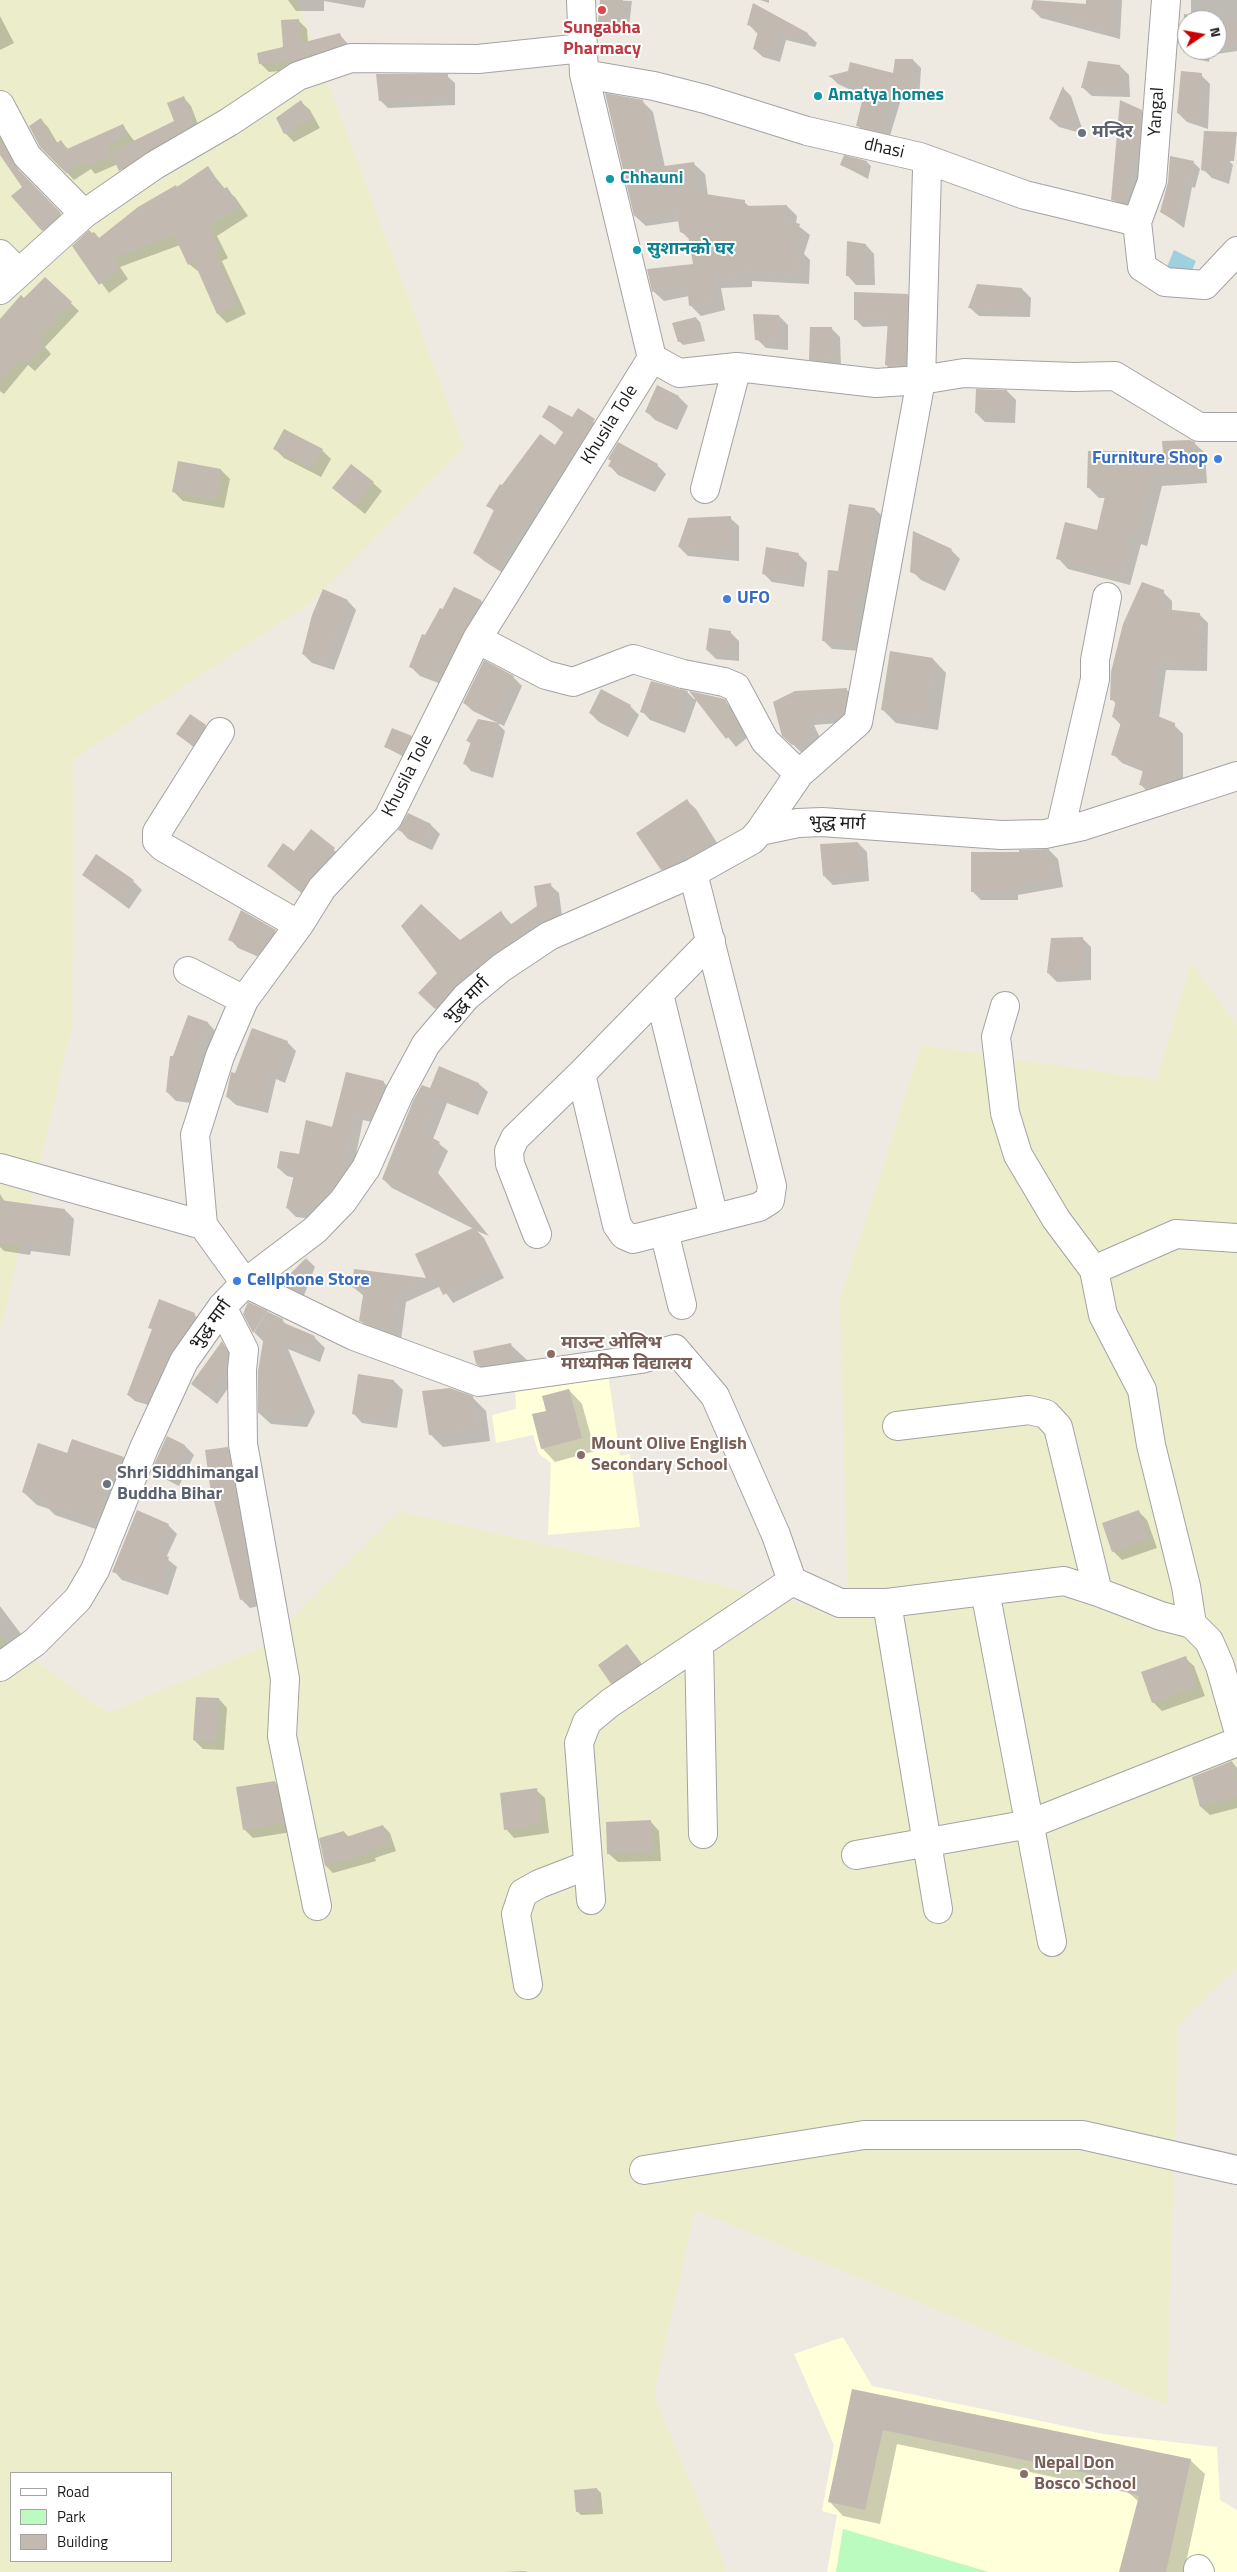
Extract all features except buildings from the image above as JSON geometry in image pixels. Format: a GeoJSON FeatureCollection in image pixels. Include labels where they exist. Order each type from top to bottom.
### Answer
{"type":"FeatureCollection","features":[{"type":"Feature","properties":{"kind":"street"},"geometry":{"type":"LineString","coordinates":[[581,0],[584,74],[652,358],[679,373],[737,366],[876,383],[921,380],[964,373],[1074,377],[1115,376],[1199,426],[1237,427]]}},
{"type":"Feature","properties":{"kind":"street","name":"Yangal"},"geometry":{"type":"LineString","coordinates":[[1137,222],[1152,181],[1166,0]]}},
{"type":"Feature","properties":{"kind":"street"},"geometry":{"type":"LineString","coordinates":[[6,272],[84,214],[155,165],[229,122],[298,76],[351,58],[478,59],[583,48]]}},
{"type":"Feature","properties":{"kind":"street","name":"dhasi"},"geometry":{"type":"LineString","coordinates":[[584,74],[704,99],[807,131],[931,161],[1025,196],[1137,222]]}},
{"type":"Feature","properties":{"kind":"street"},"geometry":{"type":"LineString","coordinates":[[0,105],[27,156],[84,214]]}},
{"type":"Feature","properties":{"kind":"street"},"geometry":{"type":"LineString","coordinates":[[760,831],[799,774],[858,722],[921,380],[927,170],[931,161]]}},
{"type":"Feature","properties":{"kind":"street"},"geometry":{"type":"LineString","coordinates":[[1137,222],[1142,267],[1165,282],[1205,285],[1237,252]]}},
{"type":"Feature","properties":{"kind":"street","name":"Khusila Tole"},"geometry":{"type":"LineString","coordinates":[[203,1225],[195,1135],[220,1056],[244,1000],[299,924],[322,888],[388,818],[477,639],[652,358]]}},
{"type":"Feature","properties":{"kind":"street"},"geometry":{"type":"LineString","coordinates":[[705,488],[737,366]]}},
{"type":"Feature","properties":{"kind":"street"},"geometry":{"type":"LineString","coordinates":[[1060,831],[1095,679],[1095,660],[1107,597]]}},
{"type":"Feature","properties":{"kind":"street"},"geometry":{"type":"LineString","coordinates":[[477,639],[546,675],[573,682],[632,659],[682,674],[724,682],[736,687],[765,741],[799,774]]}},
{"type":"Feature","properties":{"kind":"street"},"geometry":{"type":"LineString","coordinates":[[220,732],[157,832],[157,841],[163,847],[299,924]]}},
{"type":"Feature","properties":{"kind":"street","name":"भुद्ध मार्ग"},"geometry":{"type":"LineString","coordinates":[[0,1667],[35,1642],[78,1599],[95,1570],[144,1448],[184,1361],[222,1308],[245,1283],[315,1230],[343,1201],[366,1168],[399,1094],[426,1044],[466,998],[502,968],[549,936],[693,873],[752,840],[760,831],[798,823],[822,822],[1001,835],[1044,834],[1083,826],[1237,776]]}},
{"type":"Feature","properties":{"kind":"street"},"geometry":{"type":"LineString","coordinates":[[581,1074],[617,1225],[624,1235],[633,1239],[759,1207],[770,1200],[772,1186],[693,873]]}},
{"type":"Feature","properties":{"kind":"street"},"geometry":{"type":"LineString","coordinates":[[537,1234],[510,1164],[509,1151],[515,1138],[581,1074],[710,941]]}},
{"type":"Feature","properties":{"kind":"street"},"geometry":{"type":"LineString","coordinates":[[188,971],[244,1000]]}},
{"type":"Feature","properties":{"kind":"street"},"geometry":{"type":"LineString","coordinates":[[659,994],[714,1218]]}},
{"type":"Feature","properties":{"kind":"street"},"geometry":{"type":"LineString","coordinates":[[1005,1006],[996,1037],[1004,1113],[1018,1155],[1056,1219],[1094,1270],[1103,1315],[1142,1390],[1151,1446],[1186,1586],[1192,1624]]}},
{"type":"Feature","properties":{"kind":"street"},"geometry":{"type":"LineString","coordinates":[[0,1168],[203,1225],[245,1283],[354,1336],[478,1382],[642,1359],[675,1349],[716,1396],[776,1535],[792,1581],[840,1603],[887,1603],[1064,1581],[1098,1592],[1161,1616],[1192,1624],[1209,1641],[1220,1666],[1237,1726]]}},
{"type":"Feature","properties":{"kind":"street"},"geometry":{"type":"LineString","coordinates":[[664,1231],[682,1305]]}},
{"type":"Feature","properties":{"kind":"street"},"geometry":{"type":"LineString","coordinates":[[1094,1270],[1176,1234],[1237,1238]]}},
{"type":"Feature","properties":{"kind":"street"},"geometry":{"type":"LineString","coordinates":[[222,1308],[244,1350],[242,1370],[243,1444],[284,1671],[282,1736],[317,1906]]}},
{"type":"Feature","properties":{"kind":"street"},"geometry":{"type":"LineString","coordinates":[[897,1426],[1029,1410],[1046,1414],[1058,1427],[1098,1592]]}},
{"type":"Feature","properties":{"kind":"street"},"geometry":{"type":"LineString","coordinates":[[591,1900],[579,1743],[587,1722],[610,1703],[792,1581]]}},
{"type":"Feature","properties":{"kind":"street"},"geometry":{"type":"LineString","coordinates":[[985,1591],[1052,1942]]}},
{"type":"Feature","properties":{"kind":"street"},"geometry":{"type":"LineString","coordinates":[[887,1603],[929,1842],[938,1909]]}},
{"type":"Feature","properties":{"kind":"street"},"geometry":{"type":"LineString","coordinates":[[699,1644],[703,1834]]}},
{"type":"Feature","properties":{"kind":"street"},"geometry":{"type":"LineString","coordinates":[[856,1855],[1030,1824],[1237,1742]]}},
{"type":"Feature","properties":{"kind":"street"},"geometry":{"type":"LineString","coordinates":[[528,1985],[516,1914],[522,1893],[539,1884],[588,1866]]}},
{"type":"Feature","properties":{"kind":"street"},"geometry":{"type":"LineString","coordinates":[[644,2170],[864,2135],[1082,2135],[1237,2170]]}},
{"type":"Feature","properties":{"kind":"shaded area"},"geometry":{"type":"Polygon","coordinates":[[[0,0],[297,0],[464,447],[313,601],[74,759],[72,1026],[0,1332],[0,0]]]}},
{"type":"Feature","properties":{"kind":"shaded area"},"geometry":{"type":"Polygon","coordinates":[[[1191,962],[1237,1026],[1237,1968],[1178,2025],[1167,2405],[695,2210],[654,2396],[727,2569],[722,2572],[0,2572],[0,1635],[108,1713],[263,1647],[399,1511],[848,1615],[840,1299],[922,1045],[1157,1080],[1191,962]]]}},
{"type":"Feature","properties":{"kind":"shaded area","name":"Mount Olive English Secondary School"},"geometry":{"type":"Polygon","coordinates":[[[608,1374],[620,1456],[630,1454],[640,1527],[548,1535],[551,1463],[539,1454],[533,1435],[496,1443],[492,1415],[516,1409],[515,1388],[608,1374]]]}},
{"type":"Feature","properties":{"kind":"shaded area","name":"Nepal Don Bosco School"},"geometry":{"type":"Polygon","coordinates":[[[843,2337],[872,2386],[1103,2434],[1217,2447],[1220,2500],[1237,2510],[1237,2572],[827,2572],[837,2515],[822,2511],[834,2445],[794,2354],[843,2337]]]}},
{"type":"Feature","properties":{"kind":"green space"},"geometry":{"type":"Polygon","coordinates":[[[843,2529],[989,2572],[836,2572],[843,2529]]]}},
{"type":"Feature","properties":{"kind":"water"},"geometry":{"type":"Polygon","coordinates":[[[1174,250],[1196,261],[1189,277],[1167,267],[1174,250]]]}},
{"type":"Feature","properties":{"kind":"place","name":"Sungabha Pharmacy"},"geometry":{"type":"Point","coordinates":[602,10]}},
{"type":"Feature","properties":{"kind":"place","name":"Amatya homes"},"geometry":{"type":"Point","coordinates":[818,96]}},
{"type":"Feature","properties":{"kind":"place","name":"मन्दिर"},"geometry":{"type":"Point","coordinates":[1082,133]}},
{"type":"Feature","properties":{"kind":"place","name":"Chhauni"},"geometry":{"type":"Point","coordinates":[610,179]}},
{"type":"Feature","properties":{"kind":"place","name":"सुशानको घर"},"geometry":{"type":"Point","coordinates":[637,250]}},
{"type":"Feature","properties":{"kind":"place","name":"Furniture Shop"},"geometry":{"type":"Point","coordinates":[1218,459]}},
{"type":"Feature","properties":{"kind":"place","name":"UFO"},"geometry":{"type":"Point","coordinates":[727,599]}},
{"type":"Feature","properties":{"kind":"place","name":"Cellphone Store"},"geometry":{"type":"Point","coordinates":[237,1281]}},
{"type":"Feature","properties":{"kind":"place","name":"माउन्ट ओलिभ माध्यमिक विद्यालय"},"geometry":{"type":"Point","coordinates":[551,1354]}},
{"type":"Feature","properties":{"kind":"place","name":"Mount Olive English Secondary School"},"geometry":{"type":"Point","coordinates":[581,1455]}},
{"type":"Feature","properties":{"kind":"place","name":"Shri Siddhimangal Buddha Bihar"},"geometry":{"type":"Point","coordinates":[107,1484]}},
{"type":"Feature","properties":{"kind":"place","name":"Nepal Don Bosco School"},"geometry":{"type":"Point","coordinates":[1024,2474]}}]}
